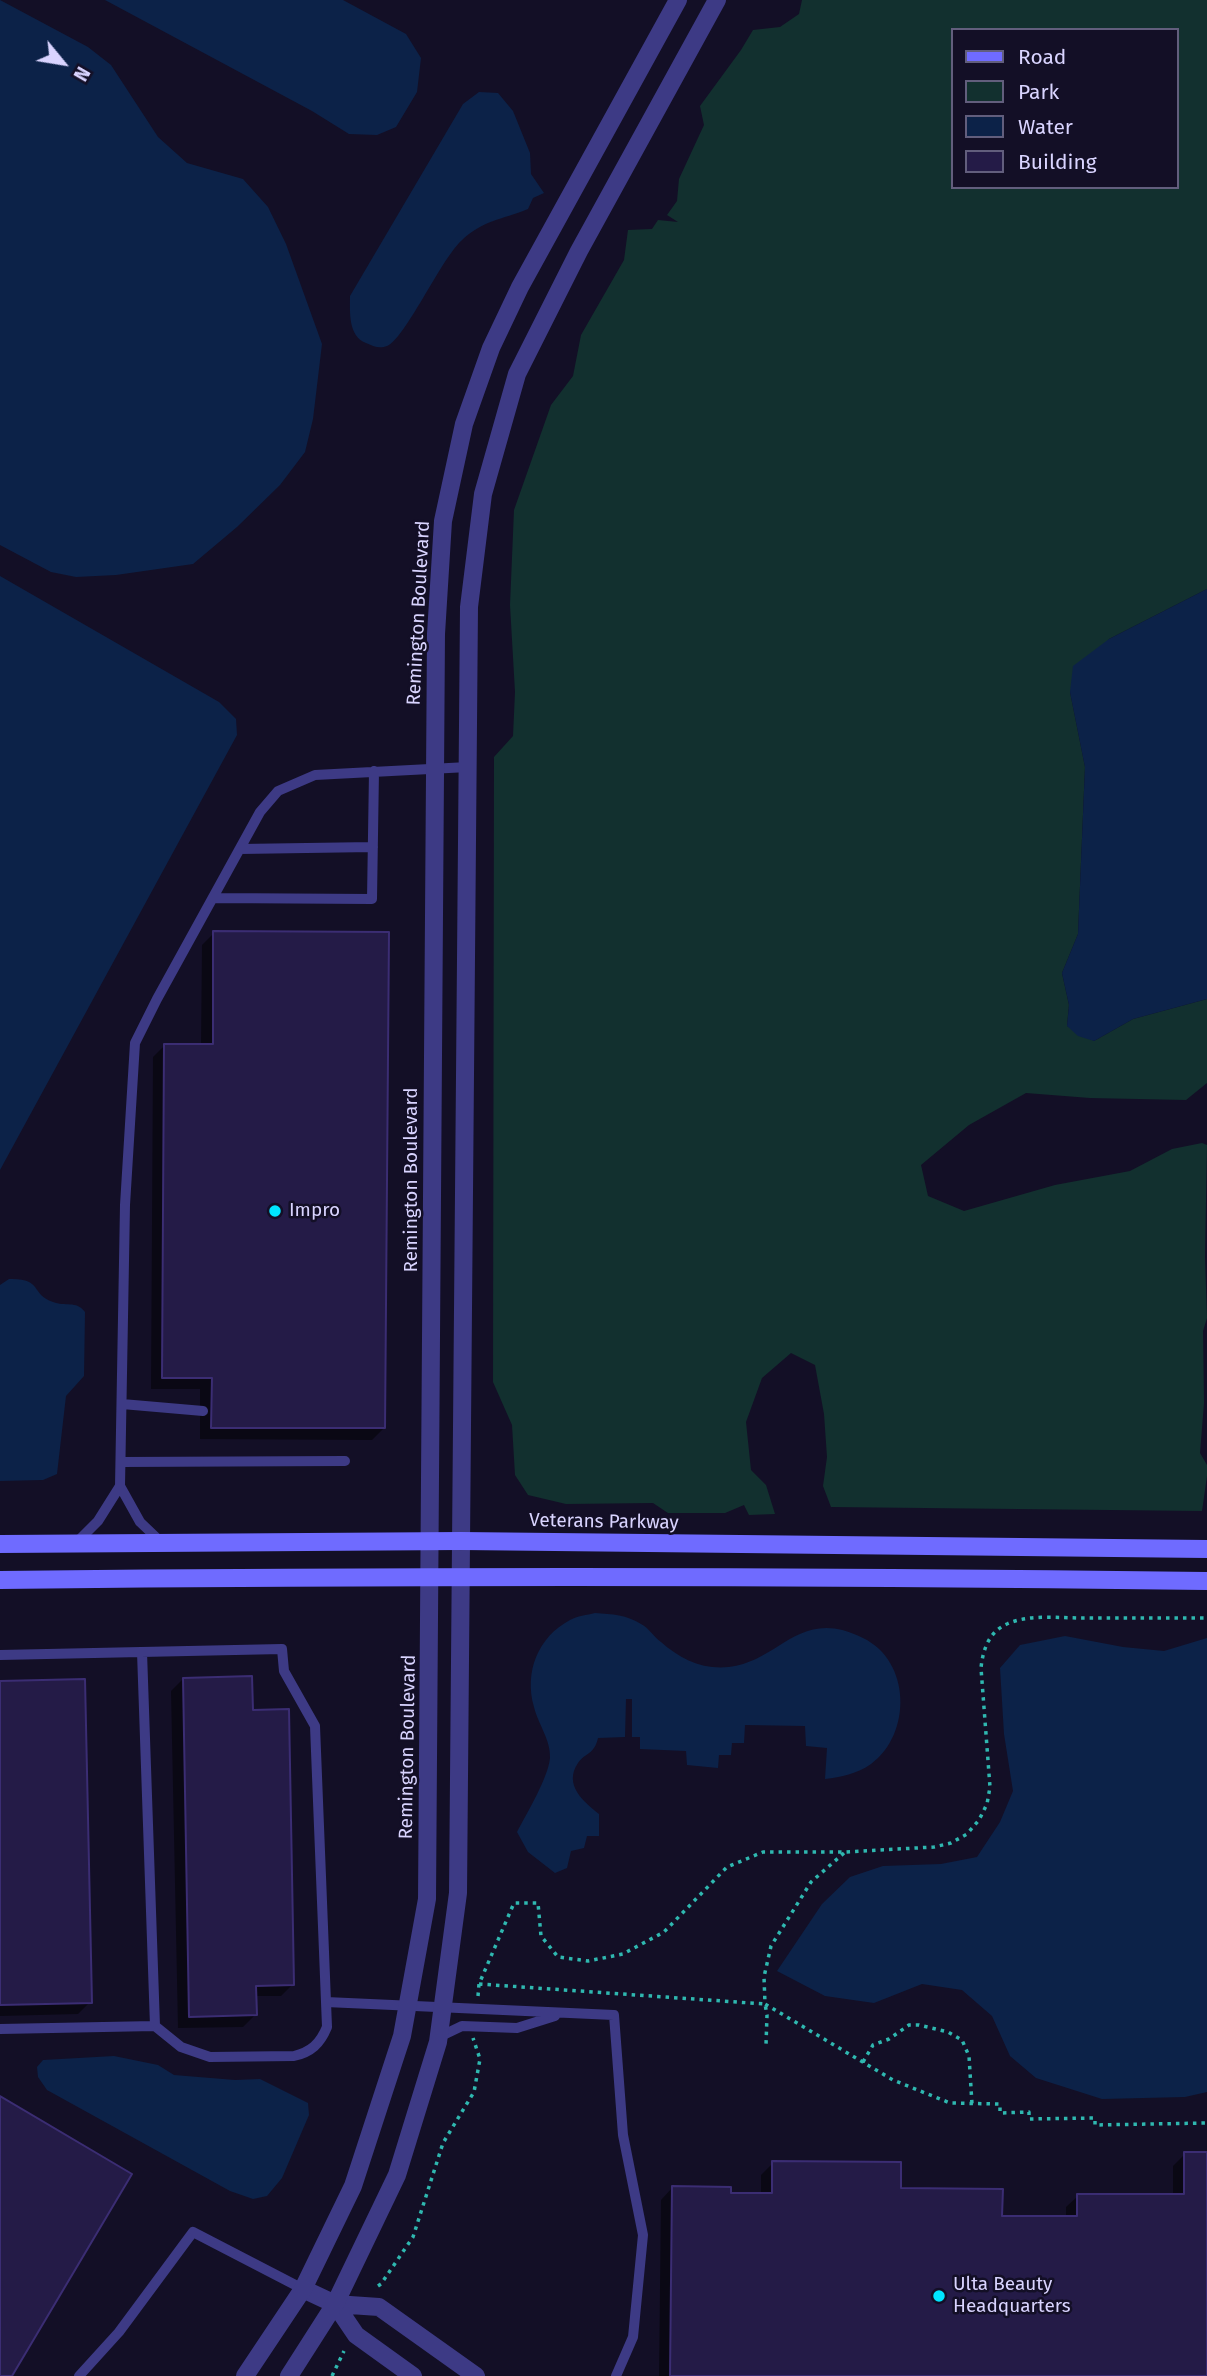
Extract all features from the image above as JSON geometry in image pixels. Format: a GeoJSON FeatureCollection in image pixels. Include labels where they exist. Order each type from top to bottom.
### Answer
{"type":"FeatureCollection","features":[{"type":"Feature","properties":{"kind":"main road","name":"Veterans Parkway"},"geometry":{"type":"LineString","coordinates":[[0,1545],[461,1541],[1207,1549]]}},
{"type":"Feature","properties":{"kind":"main road"},"geometry":{"type":"LineString","coordinates":[[0,1580],[797,1576],[1207,1581]]}},
{"type":"Feature","properties":{"kind":"street","name":"Remington Boulevard"},"geometry":{"type":"LineString","coordinates":[[245,2376],[303,2288],[354,2186],[402,2036],[427,1899],[436,634],[443,521],[464,424],[491,348],[520,287],[678,0]]}},
{"type":"Feature","properties":{"kind":"street"},"geometry":{"type":"LineString","coordinates":[[289,2376],[335,2304],[397,2175],[439,2037],[458,1893],[469,607],[481,507],[517,374],[579,251],[717,0]]}},
{"type":"Feature","properties":{"kind":"street"},"geometry":{"type":"LineString","coordinates":[[303,2288],[335,2304],[379,2307],[475,2376]]}},
{"type":"Feature","properties":{"kind":"street"},"geometry":{"type":"LineString","coordinates":[[335,2304],[356,2335],[413,2376]]}},
{"type":"Feature","properties":{"kind":"lane"},"geometry":{"type":"LineString","coordinates":[[162,1543],[140,1522],[121,1486],[125,1205],[135,1043],[260,812],[278,791],[315,775],[468,767]]}},
{"type":"Feature","properties":{"kind":"lane"},"geometry":{"type":"LineString","coordinates":[[212,898],[372,899],[374,771]]}},
{"type":"Feature","properties":{"kind":"lane"},"geometry":{"type":"LineString","coordinates":[[240,849],[373,848]]}},
{"type":"Feature","properties":{"kind":"lane"},"geometry":{"type":"LineString","coordinates":[[122,1404],[203,1411]]}},
{"type":"Feature","properties":{"kind":"lane"},"geometry":{"type":"LineString","coordinates":[[121,1462],[345,1461]]}},
{"type":"Feature","properties":{"kind":"lane"},"geometry":{"type":"LineString","coordinates":[[75,1544],[98,1521],[121,1486]]}},
{"type":"Feature","properties":{"kind":"lane"},"geometry":{"type":"LineString","coordinates":[[0,1655],[282,1649],[284,1671],[316,1726],[327,2027],[323,2038],[305,2053],[294,2056],[210,2057],[181,2047],[155,2026],[0,2029]]}},
{"type":"Feature","properties":{"kind":"lane"},"geometry":{"type":"LineString","coordinates":[[142,1652],[155,2026]]}},
{"type":"Feature","properties":{"kind":"lane"},"geometry":{"type":"LineString","coordinates":[[326,2002],[614,2015],[623,2135],[643,2235],[633,2337],[616,2376]]}},
{"type":"Feature","properties":{"kind":"lane"},"geometry":{"type":"LineString","coordinates":[[439,2037],[462,2026],[517,2028],[565,2013]]}},
{"type":"Feature","properties":{"kind":"lane"},"geometry":{"type":"LineString","coordinates":[[79,2376],[119,2332],[193,2231],[303,2288]]}},
{"type":"Feature","properties":{"kind":"path"},"geometry":{"type":"LineString","coordinates":[[766,2045],[764,1977],[771,1946],[811,1882],[845,1852],[943,1845],[967,1834],[979,1821],[987,1804],[990,1787],[982,1654],[996,1631],[1008,1623],[1021,1620],[1207,1618]]}},
{"type":"Feature","properties":{"kind":"path"},"geometry":{"type":"LineString","coordinates":[[479,1984],[765,2004],[893,2080],[950,2103],[1000,2104],[1000,2113],[1029,2112],[1029,2119],[1095,2118],[1095,2125],[1207,2123]]}},
{"type":"Feature","properties":{"kind":"path"},"geometry":{"type":"LineString","coordinates":[[863,2062],[873,2045],[889,2039],[909,2025],[948,2032],[962,2040],[969,2056],[972,2105]]}},
{"type":"Feature","properties":{"kind":"path"},"geometry":{"type":"LineString","coordinates":[[332,2376],[344,2351]]}},
{"type":"Feature","properties":{"kind":"green space"},"geometry":{"type":"Polygon","coordinates":[[[802,0],[1207,0],[1207,589],[1109,639],[1070,692],[1085,767],[1078,934],[1062,973],[1069,1005],[1067,1026],[1094,1041],[1133,1019],[1207,999],[1207,1083],[1186,1100],[1090,1098],[1026,1093],[969,1125],[921,1165],[928,1196],[964,1211],[1055,1185],[1130,1171],[1172,1149],[1202,1143],[1207,1145],[1207,1318],[1203,1331],[1204,1403],[1200,1453],[1207,1465],[1207,1476],[1202,1511],[831,1507],[823,1486],[827,1457],[824,1414],[815,1365],[791,1353],[762,1378],[746,1422],[751,1470],[766,1485],[775,1514],[749,1515],[744,1505],[725,1513],[668,1513],[653,1503],[566,1504],[528,1495],[515,1475],[512,1425],[493,1382],[494,757],[513,736],[515,692],[510,605],[514,510],[551,405],[573,376],[581,335],[624,260],[628,230],[652,229],[658,220],[678,222],[667,215],[677,201],[679,179],[704,125],[700,106],[753,30],[780,27],[799,14],[802,0]]]}},
{"type":"Feature","properties":{"kind":"water"},"geometry":{"type":"Polygon","coordinates":[[[0,0],[88,47],[111,65],[158,137],[187,163],[243,179],[268,207],[286,244],[322,344],[313,419],[305,452],[280,485],[237,527],[193,564],[116,575],[76,577],[51,572],[0,545],[0,0]]]}},
{"type":"Feature","properties":{"kind":"water"},"geometry":{"type":"Polygon","coordinates":[[[105,0],[343,0],[406,34],[421,58],[417,92],[396,127],[377,135],[349,134],[312,111],[105,0]]]}},
{"type":"Feature","properties":{"kind":"water"},"geometry":{"type":"Polygon","coordinates":[[[479,92],[498,93],[513,111],[530,153],[531,174],[544,193],[533,198],[528,209],[469,234],[443,265],[413,315],[394,340],[381,347],[366,343],[360,340],[353,329],[350,296],[463,104],[479,92]]]}},
{"type":"Feature","properties":{"kind":"water"},"geometry":{"type":"Polygon","coordinates":[[[0,576],[219,702],[236,719],[237,735],[0,1170],[0,576]]]}},
{"type":"Feature","properties":{"kind":"water"},"geometry":{"type":"Polygon","coordinates":[[[1207,589],[1207,999],[1133,1019],[1094,1041],[1078,1036],[1067,1026],[1069,1005],[1062,973],[1078,934],[1085,767],[1070,692],[1073,666],[1109,639],[1207,589]]]}},
{"type":"Feature","properties":{"kind":"water"},"geometry":{"type":"Polygon","coordinates":[[[9,1279],[27,1281],[46,1299],[78,1306],[85,1312],[84,1376],[66,1396],[57,1474],[43,1480],[0,1481],[0,1285],[9,1279]]]}},
{"type":"Feature","properties":{"kind":"water"},"geometry":{"type":"Polygon","coordinates":[[[595,1613],[636,1621],[676,1654],[710,1667],[747,1663],[792,1638],[822,1628],[841,1630],[863,1638],[879,1649],[890,1663],[897,1680],[899,1717],[894,1735],[884,1751],[871,1764],[855,1773],[825,1779],[827,1748],[806,1746],[805,1726],[745,1725],[744,1743],[732,1743],[731,1755],[719,1755],[718,1768],[687,1765],[686,1751],[640,1749],[640,1737],[632,1737],[632,1699],[626,1699],[625,1737],[598,1738],[594,1748],[581,1759],[574,1771],[574,1786],[577,1792],[599,1814],[599,1836],[587,1836],[584,1848],[571,1851],[567,1868],[555,1873],[528,1852],[517,1832],[541,1785],[550,1758],[531,1694],[531,1681],[536,1657],[549,1636],[573,1619],[595,1613]]]}},
{"type":"Feature","properties":{"kind":"water"},"geometry":{"type":"Polygon","coordinates":[[[1065,1636],[1123,1647],[1164,1651],[1207,1638],[1207,2092],[1185,2097],[1102,2099],[1036,2078],[1010,2056],[992,2016],[962,1990],[922,1984],[874,2003],[825,1996],[777,1971],[822,1904],[850,1877],[883,1866],[941,1864],[977,1857],[1000,1822],[1013,1791],[1004,1734],[1000,1668],[1020,1645],[1065,1636]]]}},
{"type":"Feature","properties":{"kind":"water"},"geometry":{"type":"Polygon","coordinates":[[[114,2056],[158,2065],[174,2075],[235,2080],[260,2079],[308,2103],[309,2115],[282,2178],[267,2196],[253,2199],[230,2191],[47,2090],[38,2077],[37,2067],[43,2060],[114,2056]]]}},
{"type":"Feature","properties":{"kind":"building","name":"Impro"},"geometry":{"type":"Polygon","coordinates":[[[213,931],[389,932],[385,1428],[211,1428],[212,1378],[162,1378],[164,1044],[213,1044],[213,931]]]}},
{"type":"Feature","properties":{"kind":"building"},"geometry":{"type":"Polygon","coordinates":[[[252,1676],[253,1710],[289,1709],[294,1985],[256,1986],[257,2015],[189,2017],[183,1678],[252,1676]]]}},
{"type":"Feature","properties":{"kind":"building"},"geometry":{"type":"Polygon","coordinates":[[[85,1679],[92,2003],[0,2005],[0,1681],[85,1679]]]}},
{"type":"Feature","properties":{"kind":"building"},"geometry":{"type":"Polygon","coordinates":[[[0,2096],[132,2174],[12,2376],[0,2376],[0,2096]]]}},
{"type":"Feature","properties":{"kind":"building","name":"Ulta Beauty Headquarters"},"geometry":{"type":"Polygon","coordinates":[[[1184,2152],[1207,2152],[1207,2376],[670,2376],[672,2186],[731,2187],[731,2193],[772,2193],[772,2161],[901,2162],[901,2188],[1003,2189],[1002,2216],[1077,2216],[1077,2194],[1184,2194],[1184,2152]]]}},
{"type":"Feature","properties":{"kind":"place","name":"Impro"},"geometry":{"type":"Point","coordinates":[275,1211]}},
{"type":"Feature","properties":{"kind":"place","name":"Ulta Beauty Headquarters"},"geometry":{"type":"Point","coordinates":[939,2296]}}]}
